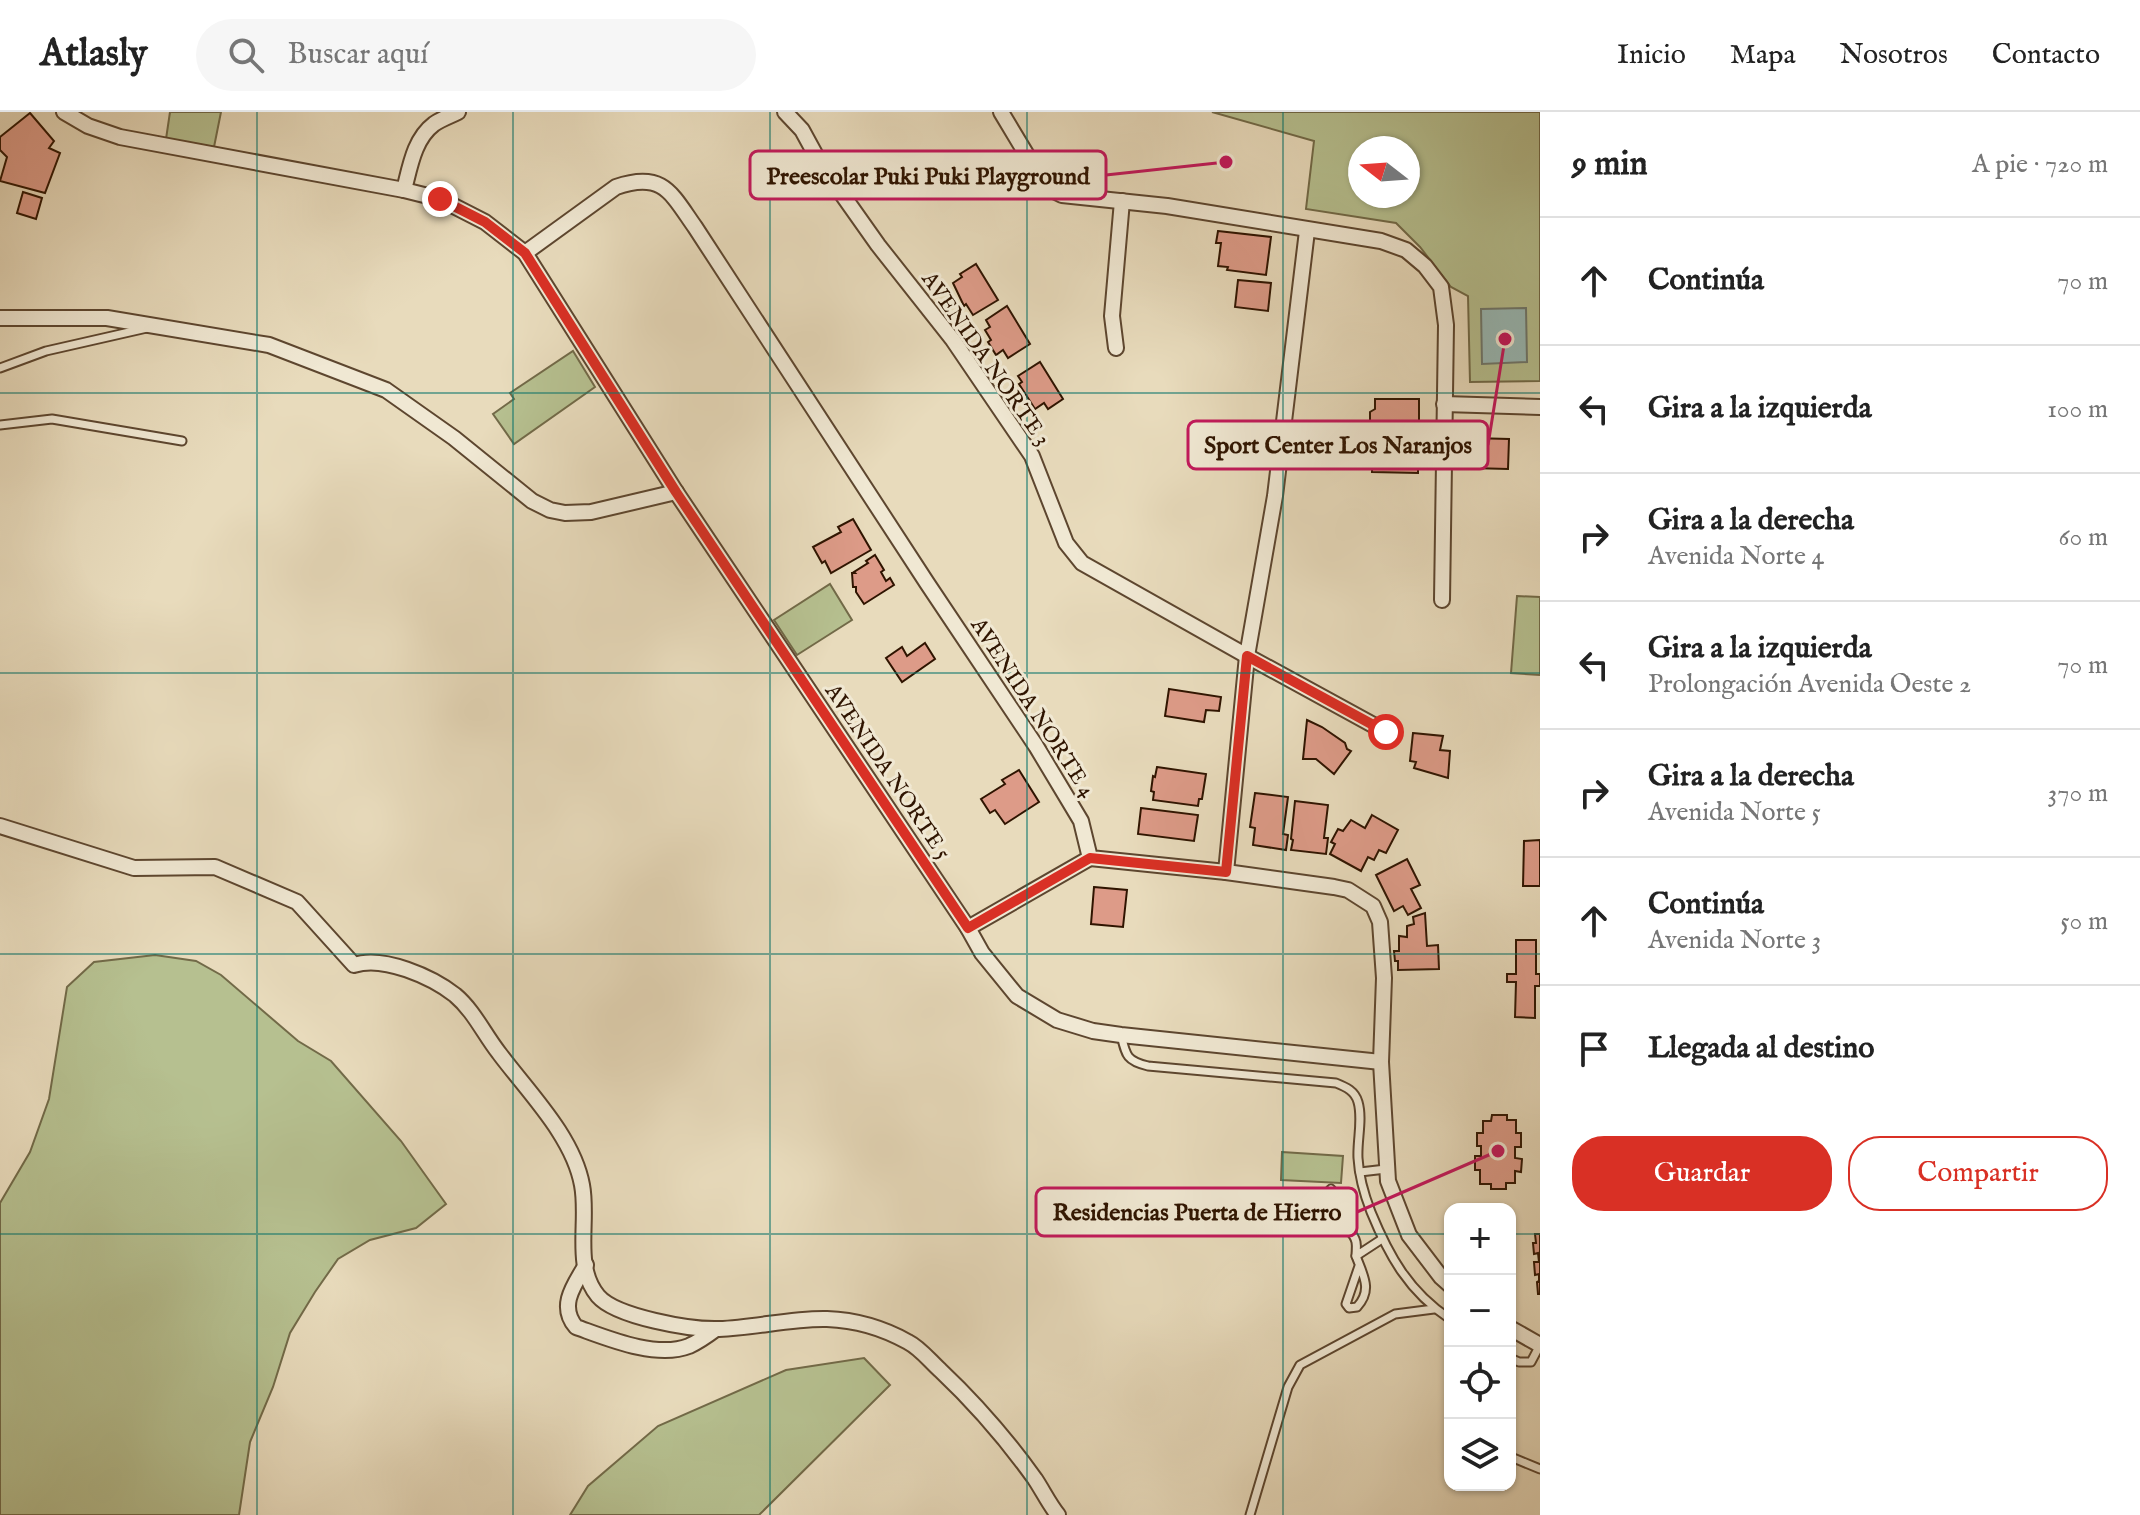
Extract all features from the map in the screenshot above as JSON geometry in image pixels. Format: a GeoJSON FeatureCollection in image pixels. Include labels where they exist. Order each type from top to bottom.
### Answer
{"type":"FeatureCollection","features":[{"type":"Feature","properties":{"kind":"street"},"geometry":{"type":"LineString","coordinates":[[64,112],[88,126],[120,137],[440,199],[485,222],[525,253]]}},
{"type":"Feature","properties":{"kind":"street"},"geometry":{"type":"LineString","coordinates":[[404,190],[422,135],[435,123],[458,112]]}},
{"type":"Feature","properties":{"kind":"street","name":"AVENIDA NORTE 3"},"geometry":{"type":"LineString","coordinates":[[785,112],[802,130],[820,163],[870,233],[953,340],[1032,456],[1066,543],[1082,563],[1386,732]]}},
{"type":"Feature","properties":{"kind":"street"},"geometry":{"type":"LineString","coordinates":[[1001,112],[1046,187],[1062,195],[1167,206],[1381,241],[1406,250],[1425,266],[1441,287],[1446,325],[1442,600]]}},
{"type":"Feature","properties":{"kind":"street","name":"AVENIDA NORTE 4"},"geometry":{"type":"LineString","coordinates":[[525,253],[616,187],[632,181],[663,186],[675,198],[1036,746],[1081,821],[1090,858]]}},
{"type":"Feature","properties":{"kind":"street"},"geometry":{"type":"LineString","coordinates":[[1116,348],[1112,316],[1122,201]]}},
{"type":"Feature","properties":{"kind":"street"},"geometry":{"type":"LineString","coordinates":[[1226,872],[1247,656],[1275,496],[1307,231]]}},
{"type":"Feature","properties":{"kind":"street","name":"AVENIDA NORTE 5"},"geometry":{"type":"LineString","coordinates":[[525,253],[676,492],[982,953],[1017,996],[1057,1020],[1093,1031],[1381,1062]]}},
{"type":"Feature","properties":{"kind":"street"},"geometry":{"type":"LineString","coordinates":[[0,318],[107,318],[269,345],[386,390],[454,438],[532,501],[550,510],[591,512],[676,492]]}},
{"type":"Feature","properties":{"kind":"street"},"geometry":{"type":"LineString","coordinates":[[1444,404],[1540,407]]}},
{"type":"Feature","properties":{"kind":"street"},"geometry":{"type":"LineString","coordinates":[[0,826],[134,868],[215,867],[297,902],[354,965],[365,961],[397,967],[442,986],[474,1015],[570,1150],[583,1186],[588,1284],[602,1301],[633,1316],[716,1329],[826,1319],[867,1324],[911,1342],[975,1403],[1035,1479],[1058,1515]]}},
{"type":"Feature","properties":{"kind":"street"},"geometry":{"type":"LineString","coordinates":[[968,928],[1090,858],[1226,872],[1348,890],[1373,906],[1380,922],[1384,978],[1381,1062],[1386,1169],[1409,1235],[1444,1280]]}},
{"type":"Feature","properties":{"kind":"street"},"geometry":{"type":"LineString","coordinates":[[586,1265],[569,1292],[567,1310],[576,1327],[634,1347],[661,1349],[687,1347],[716,1329]]}},
{"type":"Feature","properties":{"kind":"street"},"geometry":{"type":"LineString","coordinates":[[1516,1331],[1540,1345]]}},
{"type":"Feature","properties":{"kind":"lane"},"geometry":{"type":"LineString","coordinates":[[0,368],[46,351],[157,326]]}},
{"type":"Feature","properties":{"kind":"lane"},"geometry":{"type":"LineString","coordinates":[[0,425],[52,419],[182,441]]}},
{"type":"Feature","properties":{"kind":"lane"},"geometry":{"type":"LineString","coordinates":[[1121,1035],[1126,1054],[1134,1063],[1336,1083],[1355,1094],[1359,1105],[1358,1160],[1363,1191],[1388,1254],[1434,1309],[1444,1315]]}},
{"type":"Feature","properties":{"kind":"lane"},"geometry":{"type":"LineString","coordinates":[[1360,1172],[1386,1169]]}},
{"type":"Feature","properties":{"kind":"lane"},"geometry":{"type":"LineString","coordinates":[[1340,1216],[1356,1242],[1356,1256],[1367,1284],[1364,1300],[1357,1307],[1349,1308],[1346,1304],[1359,1266]]}},
{"type":"Feature","properties":{"kind":"lane"},"geometry":{"type":"LineString","coordinates":[[1356,1256],[1382,1239]]}},
{"type":"Feature","properties":{"kind":"lane"},"geometry":{"type":"LineString","coordinates":[[1250,1515],[1288,1387],[1300,1365],[1395,1314],[1434,1309]]}},
{"type":"Feature","properties":{"kind":"lane"},"geometry":{"type":"LineString","coordinates":[[1516,1361],[1531,1362],[1540,1345]]}},
{"type":"Feature","properties":{"kind":"lane"},"geometry":{"type":"LineString","coordinates":[[1516,1459],[1540,1469]]}},
{"type":"Feature","properties":{"kind":"green space"},"geometry":{"type":"Polygon","coordinates":[[[170,112],[221,112],[214,147],[166,139],[170,112]]]}},
{"type":"Feature","properties":{"kind":"green space"},"geometry":{"type":"Polygon","coordinates":[[[1212,112],[1540,112],[1540,381],[1470,382],[1468,296],[1451,287],[1420,247],[1396,223],[1306,209],[1314,141],[1212,112]]]}},
{"type":"Feature","properties":{"kind":"green space"},"geometry":{"type":"Polygon","coordinates":[[[573,351],[595,387],[514,444],[493,414],[514,399],[510,393],[573,351]]]}},
{"type":"Feature","properties":{"kind":"green space"},"geometry":{"type":"Polygon","coordinates":[[[830,584],[852,620],[797,655],[774,620],[830,584]]]}},
{"type":"Feature","properties":{"kind":"green space"},"geometry":{"type":"Polygon","coordinates":[[[1517,596],[1540,597],[1540,675],[1511,673],[1517,596]]]}},
{"type":"Feature","properties":{"kind":"green space"},"geometry":{"type":"Polygon","coordinates":[[[155,955],[196,961],[221,975],[298,1041],[331,1061],[401,1141],[446,1204],[416,1228],[370,1240],[338,1259],[315,1292],[290,1333],[273,1387],[250,1442],[239,1515],[0,1515],[0,1203],[30,1152],[49,1099],[67,987],[94,962],[155,955]]]}},
{"type":"Feature","properties":{"kind":"green space"},"geometry":{"type":"Polygon","coordinates":[[[1282,1152],[1343,1156],[1341,1183],[1281,1180],[1282,1152]]]}},
{"type":"Feature","properties":{"kind":"green space"},"geometry":{"type":"Polygon","coordinates":[[[864,1358],[890,1385],[759,1515],[570,1515],[588,1486],[658,1426],[786,1370],[864,1358]]]}},
{"type":"Feature","properties":{"kind":"water"},"geometry":{"type":"Polygon","coordinates":[[[1526,308],[1527,362],[1482,364],[1481,309],[1526,308]]]}},
{"type":"Feature","properties":{"kind":"building"},"geometry":{"type":"Polygon","coordinates":[[[30,113],[54,141],[49,148],[60,153],[45,193],[0,181],[7,157],[0,150],[0,137],[30,113]]]}},
{"type":"Feature","properties":{"kind":"building"},"geometry":{"type":"Polygon","coordinates":[[[23,192],[42,198],[36,219],[17,213],[23,192]]]}},
{"type":"Feature","properties":{"kind":"building"},"geometry":{"type":"Polygon","coordinates":[[[1218,231],[1271,237],[1266,275],[1218,266],[1221,243],[1216,243],[1218,231]]]}},
{"type":"Feature","properties":{"kind":"building"},"geometry":{"type":"Polygon","coordinates":[[[976,264],[998,300],[973,315],[966,304],[964,306],[953,283],[962,277],[960,274],[976,264]]]}},
{"type":"Feature","properties":{"kind":"building"},"geometry":{"type":"Polygon","coordinates":[[[1238,280],[1271,283],[1268,311],[1235,307],[1238,280]]]}},
{"type":"Feature","properties":{"kind":"building"},"geometry":{"type":"Polygon","coordinates":[[[1007,306],[1030,344],[1008,358],[1003,350],[996,355],[985,330],[990,327],[986,320],[1007,306]]]}},
{"type":"Feature","properties":{"kind":"building"},"geometry":{"type":"Polygon","coordinates":[[[1040,362],[1063,399],[1048,409],[1044,403],[1035,409],[1019,384],[1022,382],[1018,376],[1040,362]]]}},
{"type":"Feature","properties":{"kind":"building"},"geometry":{"type":"Polygon","coordinates":[[[1375,399],[1419,399],[1419,429],[1370,429],[1370,412],[1375,409],[1375,399]]]}},
{"type":"Feature","properties":{"kind":"building"},"geometry":{"type":"Polygon","coordinates":[[[1472,438],[1509,439],[1508,469],[1471,468],[1472,438]]]}},
{"type":"Feature","properties":{"kind":"building"},"geometry":{"type":"Polygon","coordinates":[[[1373,442],[1418,443],[1418,473],[1372,472],[1373,442]]]}},
{"type":"Feature","properties":{"kind":"building"},"geometry":{"type":"Polygon","coordinates":[[[853,519],[871,550],[831,573],[813,547],[841,532],[838,527],[853,519]]]}},
{"type":"Feature","properties":{"kind":"building"},"geometry":{"type":"Polygon","coordinates":[[[875,555],[884,570],[881,572],[886,581],[890,578],[894,585],[864,604],[856,587],[853,587],[852,573],[875,555]]]}},
{"type":"Feature","properties":{"kind":"building"},"geometry":{"type":"Polygon","coordinates":[[[925,643],[935,659],[902,682],[886,658],[902,647],[907,656],[925,643]]]}},
{"type":"Feature","properties":{"kind":"building"},"geometry":{"type":"Polygon","coordinates":[[[1169,689],[1221,697],[1219,711],[1206,710],[1204,722],[1165,716],[1169,689]]]}},
{"type":"Feature","properties":{"kind":"building"},"geometry":{"type":"Polygon","coordinates":[[[1307,720],[1345,743],[1351,751],[1334,774],[1316,759],[1303,759],[1307,720]]]}},
{"type":"Feature","properties":{"kind":"building"},"geometry":{"type":"Polygon","coordinates":[[[1413,733],[1443,736],[1440,750],[1450,751],[1448,778],[1414,768],[1416,762],[1410,761],[1413,733]]]}},
{"type":"Feature","properties":{"kind":"building"},"geometry":{"type":"Polygon","coordinates":[[[1157,767],[1206,774],[1198,806],[1153,800],[1154,792],[1151,791],[1157,767]]]}},
{"type":"Feature","properties":{"kind":"building"},"geometry":{"type":"Polygon","coordinates":[[[1019,770],[1039,802],[1005,824],[995,810],[990,813],[981,799],[1005,784],[1002,780],[1019,770]]]}},
{"type":"Feature","properties":{"kind":"building"},"geometry":{"type":"Polygon","coordinates":[[[1255,793],[1288,797],[1283,834],[1288,835],[1286,850],[1253,845],[1255,828],[1250,827],[1255,793]]]}},
{"type":"Feature","properties":{"kind":"building"},"geometry":{"type":"Polygon","coordinates":[[[1295,801],[1328,805],[1324,838],[1328,838],[1326,854],[1291,850],[1295,801]]]}},
{"type":"Feature","properties":{"kind":"building"},"geometry":{"type":"Polygon","coordinates":[[[1141,808],[1198,815],[1194,841],[1138,834],[1141,808]]]}},
{"type":"Feature","properties":{"kind":"building"},"geometry":{"type":"Polygon","coordinates":[[[1372,815],[1398,830],[1386,853],[1379,850],[1374,860],[1368,857],[1361,871],[1330,854],[1335,844],[1331,842],[1338,829],[1343,831],[1351,820],[1365,828],[1372,815]]]}},
{"type":"Feature","properties":{"kind":"building"},"geometry":{"type":"Polygon","coordinates":[[[1540,840],[1540,886],[1523,886],[1524,841],[1540,840]]]}},
{"type":"Feature","properties":{"kind":"building"},"geometry":{"type":"Polygon","coordinates":[[[1407,859],[1420,885],[1411,889],[1421,908],[1408,915],[1403,906],[1394,911],[1376,875],[1407,859]]]}},
{"type":"Feature","properties":{"kind":"building"},"geometry":{"type":"Polygon","coordinates":[[[1094,887],[1127,890],[1123,927],[1091,924],[1094,887]]]}},
{"type":"Feature","properties":{"kind":"building"},"geometry":{"type":"Polygon","coordinates":[[[1425,913],[1427,946],[1438,945],[1439,969],[1398,970],[1394,951],[1399,951],[1399,936],[1407,937],[1407,926],[1414,924],[1413,917],[1425,913]]]}},
{"type":"Feature","properties":{"kind":"building"},"geometry":{"type":"Polygon","coordinates":[[[1516,940],[1536,940],[1536,974],[1540,974],[1540,986],[1535,986],[1535,1018],[1515,1017],[1516,982],[1507,982],[1507,974],[1516,974],[1516,940]]]}},
{"type":"Feature","properties":{"kind":"building"},"geometry":{"type":"Polygon","coordinates":[[[1492,1115],[1507,1115],[1507,1120],[1516,1120],[1516,1133],[1521,1133],[1521,1147],[1515,1147],[1515,1158],[1522,1159],[1521,1172],[1515,1171],[1515,1183],[1506,1183],[1506,1189],[1491,1189],[1491,1184],[1480,1184],[1480,1170],[1475,1170],[1475,1156],[1481,1156],[1477,1133],[1483,1133],[1483,1121],[1491,1121],[1492,1115]]]}},
{"type":"Feature","properties":{"kind":"building"},"geometry":{"type":"Polygon","coordinates":[[[1535,1234],[1540,1234],[1540,1294],[1539,1274],[1535,1275],[1534,1262],[1539,1262],[1538,1253],[1534,1254],[1535,1234]]]}},
{"type":"Feature","properties":{"kind":"place","name":"Preescolar Puki Puki Playground"},"geometry":{"type":"Point","coordinates":[1226,162]}},
{"type":"Feature","properties":{"kind":"place","name":"Sport Center Los Naranjos"},"geometry":{"type":"Point","coordinates":[1505,339]}},
{"type":"Feature","properties":{"kind":"place","name":"Residencias Puerta de Hierro"},"geometry":{"type":"Point","coordinates":[1498,1151]}},
{"type":"Feature","properties":{"kind":"route"},"geometry":{"type":"LineString","coordinates":[[440,199],[485,222],[525,253],[676,492],[968,928],[1090,858],[1226,872],[1247,656],[1386,732]]}}]}
